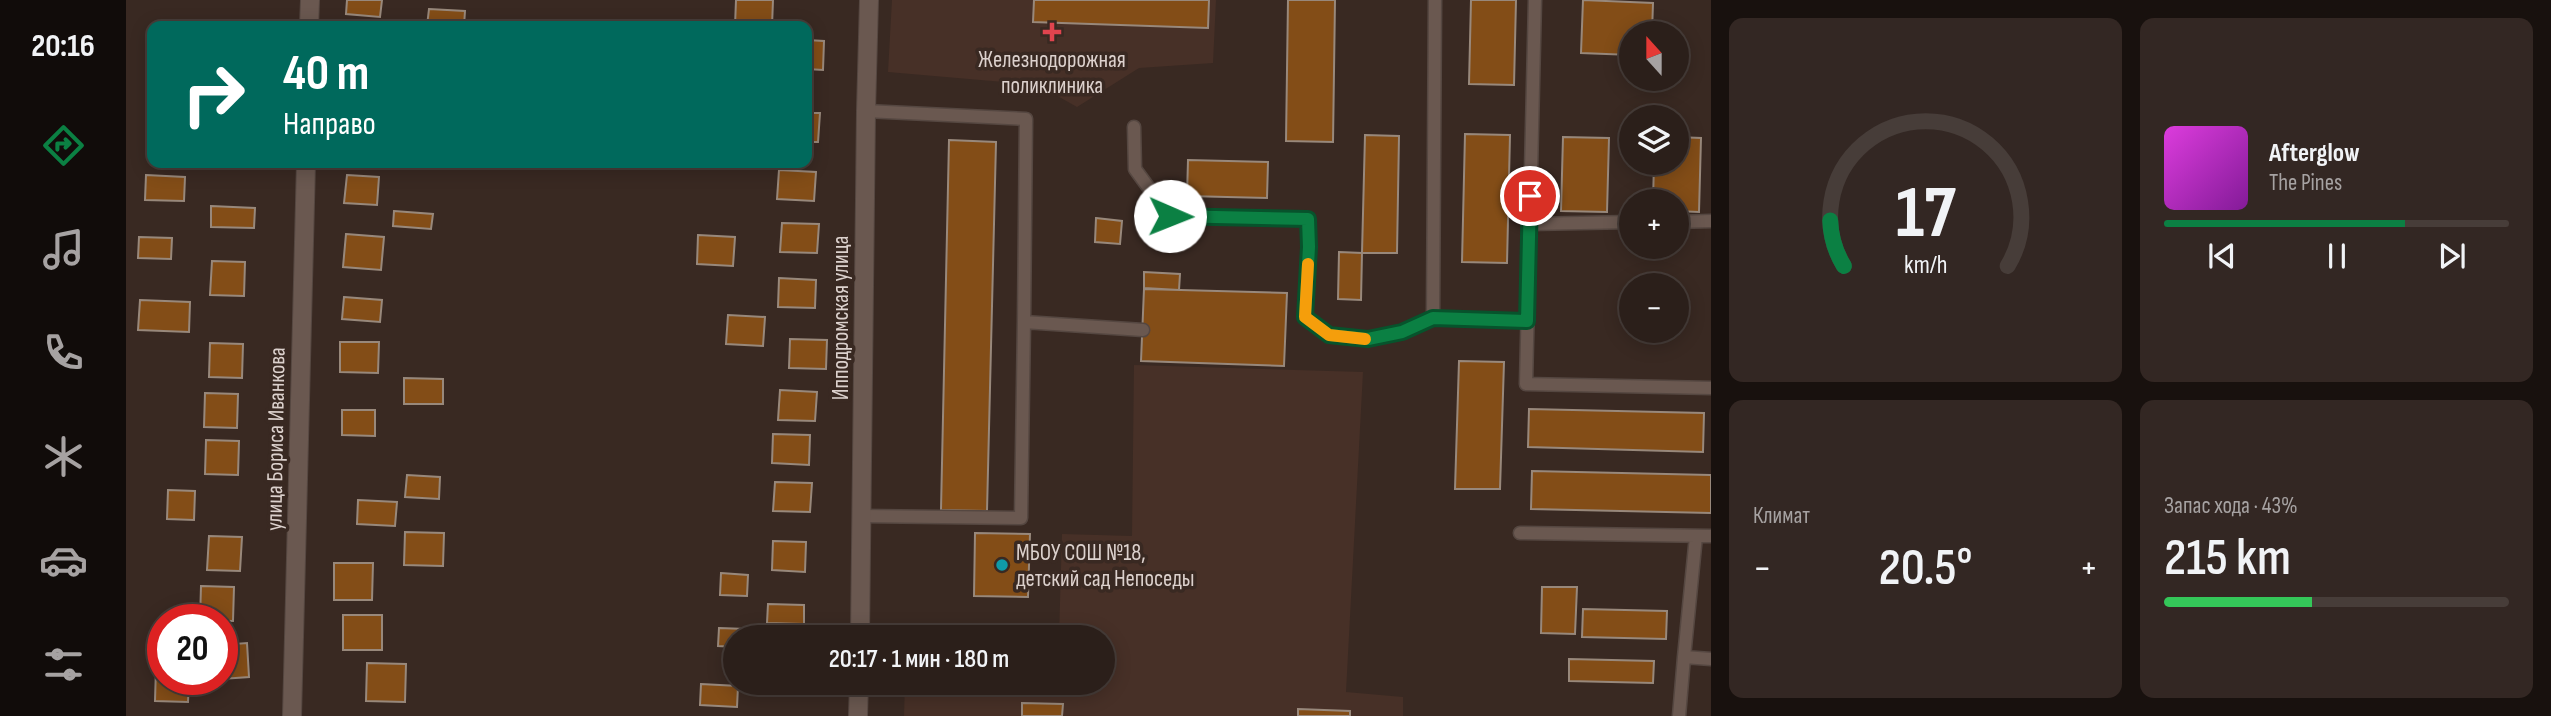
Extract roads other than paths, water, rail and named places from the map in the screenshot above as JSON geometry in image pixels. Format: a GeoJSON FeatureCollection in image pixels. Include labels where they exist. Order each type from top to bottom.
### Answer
{"type":"FeatureCollection","features":[{"type":"Feature","properties":{"kind":"street"},"geometry":{"type":"LineString","coordinates":[[309,21],[310,0]]}},
{"type":"Feature","properties":{"kind":"street","name":"Ипподромская улица"},"geometry":{"type":"LineString","coordinates":[[860,625],[869,0]]}},
{"type":"Feature","properties":{"kind":"street","name":"улица Бориса Иванкова"},"geometry":{"type":"LineString","coordinates":[[292,716],[306,168]]}},
{"type":"Feature","properties":{"kind":"street"},"geometry":{"type":"LineString","coordinates":[[858,716],[859,695]]}},
{"type":"Feature","properties":{"kind":"lane"},"geometry":{"type":"LineString","coordinates":[[1433,318],[1435,0]]}},
{"type":"Feature","properties":{"kind":"lane"},"geometry":{"type":"LineString","coordinates":[[1535,0],[1526,384],[1711,388]]}},
{"type":"Feature","properties":{"kind":"lane"},"geometry":{"type":"LineString","coordinates":[[863,516],[1021,517],[1026,119],[866,111]]}},
{"type":"Feature","properties":{"kind":"lane"},"geometry":{"type":"LineString","coordinates":[[1133,127],[1135,169],[1170,216],[1308,219],[1305,317],[1329,335],[1368,339],[1402,332],[1433,318],[1527,321]]}},
{"type":"Feature","properties":{"kind":"lane"},"geometry":{"type":"LineString","coordinates":[[1689,222],[1711,221]]}},
{"type":"Feature","properties":{"kind":"lane"},"geometry":{"type":"LineString","coordinates":[[1530,223],[1619,222]]}},
{"type":"Feature","properties":{"kind":"lane"},"geometry":{"type":"LineString","coordinates":[[1024,322],[1143,330]]}},
{"type":"Feature","properties":{"kind":"lane"},"geometry":{"type":"LineString","coordinates":[[1520,533],[1711,536]]}},
{"type":"Feature","properties":{"kind":"lane"},"geometry":{"type":"LineString","coordinates":[[1679,716],[1696,536]]}},
{"type":"Feature","properties":{"kind":"lane"},"geometry":{"type":"LineString","coordinates":[[1684,657],[1711,659]]}},
{"type":"Feature","properties":{"kind":"place","name":"Железнодорожная поликлиника"},"geometry":{"type":"Point","coordinates":[1052,32]}},
{"type":"Feature","properties":{"kind":"place","name":"МБОУ СОШ №18, детский сад Непоседы"},"geometry":{"type":"Point","coordinates":[1002,565]}}]}
